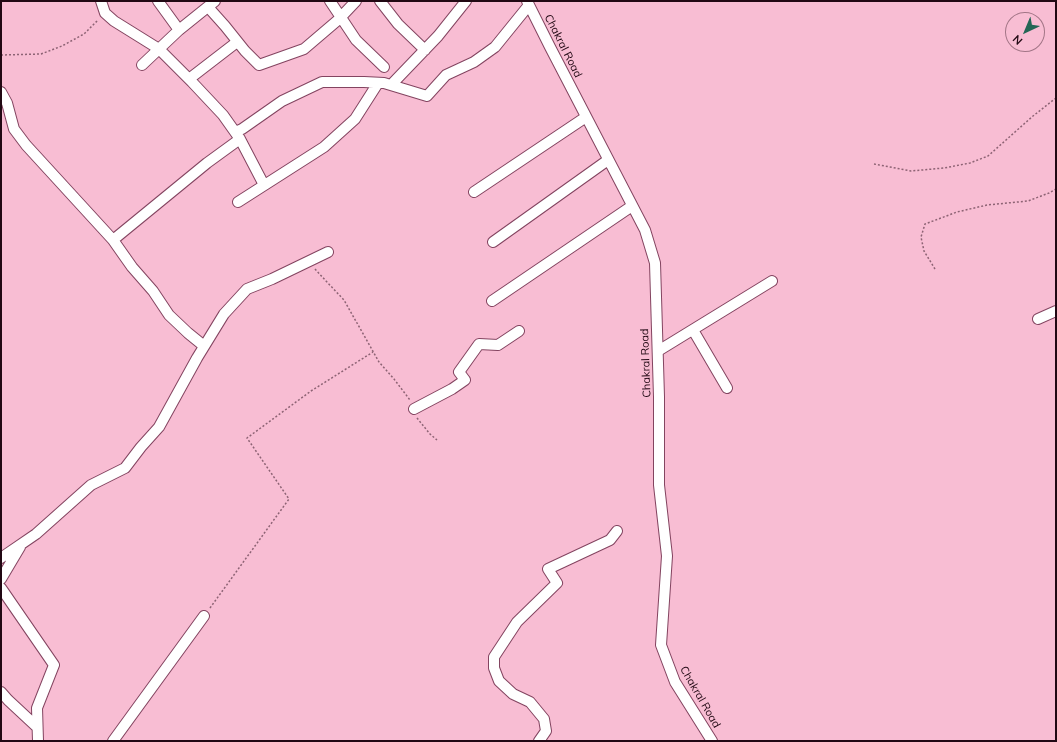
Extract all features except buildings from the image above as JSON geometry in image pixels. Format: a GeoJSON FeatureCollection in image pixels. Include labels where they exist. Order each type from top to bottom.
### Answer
{"type":"FeatureCollection","features":[{"type":"Feature","properties":{"kind":"street"},"geometry":{"type":"LineString","coordinates":[[101,1],[105,13],[114,21],[159,49],[189,79],[222,116],[237,136],[264,185]]}},
{"type":"Feature","properties":{"kind":"street"},"geometry":{"type":"LineString","coordinates":[[158,1],[179,30]]}},
{"type":"Feature","properties":{"kind":"street"},"geometry":{"type":"LineString","coordinates":[[330,1],[356,40],[384,67]]}},
{"type":"Feature","properties":{"kind":"street"},"geometry":{"type":"LineString","coordinates":[[142,65],[179,30],[211,4],[237,42],[259,65],[304,49],[356,1]]}},
{"type":"Feature","properties":{"kind":"street"},"geometry":{"type":"LineString","coordinates":[[380,1],[398,24],[425,50]]}},
{"type":"Feature","properties":{"kind":"street"},"geometry":{"type":"LineString","coordinates":[[391,85],[425,50],[466,1]]}},
{"type":"Feature","properties":{"kind":"street"},"geometry":{"type":"LineString","coordinates":[[113,240],[207,163],[237,136],[242,129],[282,101],[322,82],[378,82],[427,96],[446,75],[474,62],[494,47],[528,3]]}},
{"type":"Feature","properties":{"kind":"street","name":"Chakral Road"},"geometry":{"type":"LineString","coordinates":[[528,3],[645,230],[655,263],[659,397],[659,485],[667,556],[660,644],[675,682],[712,741]]}},
{"type":"Feature","properties":{"kind":"street"},"geometry":{"type":"LineString","coordinates":[[189,79],[237,42]]}},
{"type":"Feature","properties":{"kind":"street"},"geometry":{"type":"LineString","coordinates":[[238,202],[324,147],[355,119],[378,82]]}},
{"type":"Feature","properties":{"kind":"street"},"geometry":{"type":"LineString","coordinates":[[1,92],[7,102],[14,129],[26,145],[113,240],[169,315],[204,346]]}},
{"type":"Feature","properties":{"kind":"street"},"geometry":{"type":"LineString","coordinates":[[474,192],[586,117]]}},
{"type":"Feature","properties":{"kind":"street"},"geometry":{"type":"LineString","coordinates":[[493,242],[608,160]]}},
{"type":"Feature","properties":{"kind":"street"},"geometry":{"type":"LineString","coordinates":[[492,301],[632,206]]}},
{"type":"Feature","properties":{"kind":"street"},"geometry":{"type":"LineString","coordinates":[[1,558],[36,534],[91,485],[125,468],[141,447],[160,427],[204,346],[224,314],[247,289],[272,279],[328,252]]}},
{"type":"Feature","properties":{"kind":"street"},"geometry":{"type":"LineString","coordinates":[[658,351],[772,281]]}},
{"type":"Feature","properties":{"kind":"street"},"geometry":{"type":"LineString","coordinates":[[1038,319],[1056,311]]}},
{"type":"Feature","properties":{"kind":"street"},"geometry":{"type":"LineString","coordinates":[[693,330],[727,388]]}},
{"type":"Feature","properties":{"kind":"street"},"geometry":{"type":"LineString","coordinates":[[414,409],[452,389],[465,380],[460,372],[479,344],[498,345],[519,331]]}},
{"type":"Feature","properties":{"kind":"street"},"geometry":{"type":"LineString","coordinates":[[539,741],[546,731],[544,719],[530,702],[513,694],[499,681],[494,668],[494,657],[517,622],[557,583],[548,569],[610,540],[617,531]]}},
{"type":"Feature","properties":{"kind":"street"},"geometry":{"type":"LineString","coordinates":[[1,579],[22,544]]}},
{"type":"Feature","properties":{"kind":"street"},"geometry":{"type":"LineString","coordinates":[[1,588],[54,665],[37,708],[38,741]]}},
{"type":"Feature","properties":{"kind":"street"},"geometry":{"type":"LineString","coordinates":[[113,741],[204,616]]}},
{"type":"Feature","properties":{"kind":"street"},"geometry":{"type":"LineString","coordinates":[[1,692],[38,727]]}},
{"type":"Feature","properties":{"kind":"path"},"geometry":{"type":"LineString","coordinates":[[1,55],[41,54],[62,46],[84,34],[105,13]]}},
{"type":"Feature","properties":{"kind":"path"},"geometry":{"type":"LineString","coordinates":[[874,164],[911,171],[944,168],[970,163],[988,156],[1033,116],[1056,98]]}},
{"type":"Feature","properties":{"kind":"path"},"geometry":{"type":"LineString","coordinates":[[935,269],[924,251],[921,237],[924,224],[957,212],[987,205],[1028,200],[1056,189]]}},
{"type":"Feature","properties":{"kind":"path"},"geometry":{"type":"LineString","coordinates":[[309,261],[344,300],[379,362],[411,401],[416,417],[436,440]]}},
{"type":"Feature","properties":{"kind":"path"},"geometry":{"type":"LineString","coordinates":[[204,616],[289,499],[247,438],[311,392],[373,352]]}}]}
